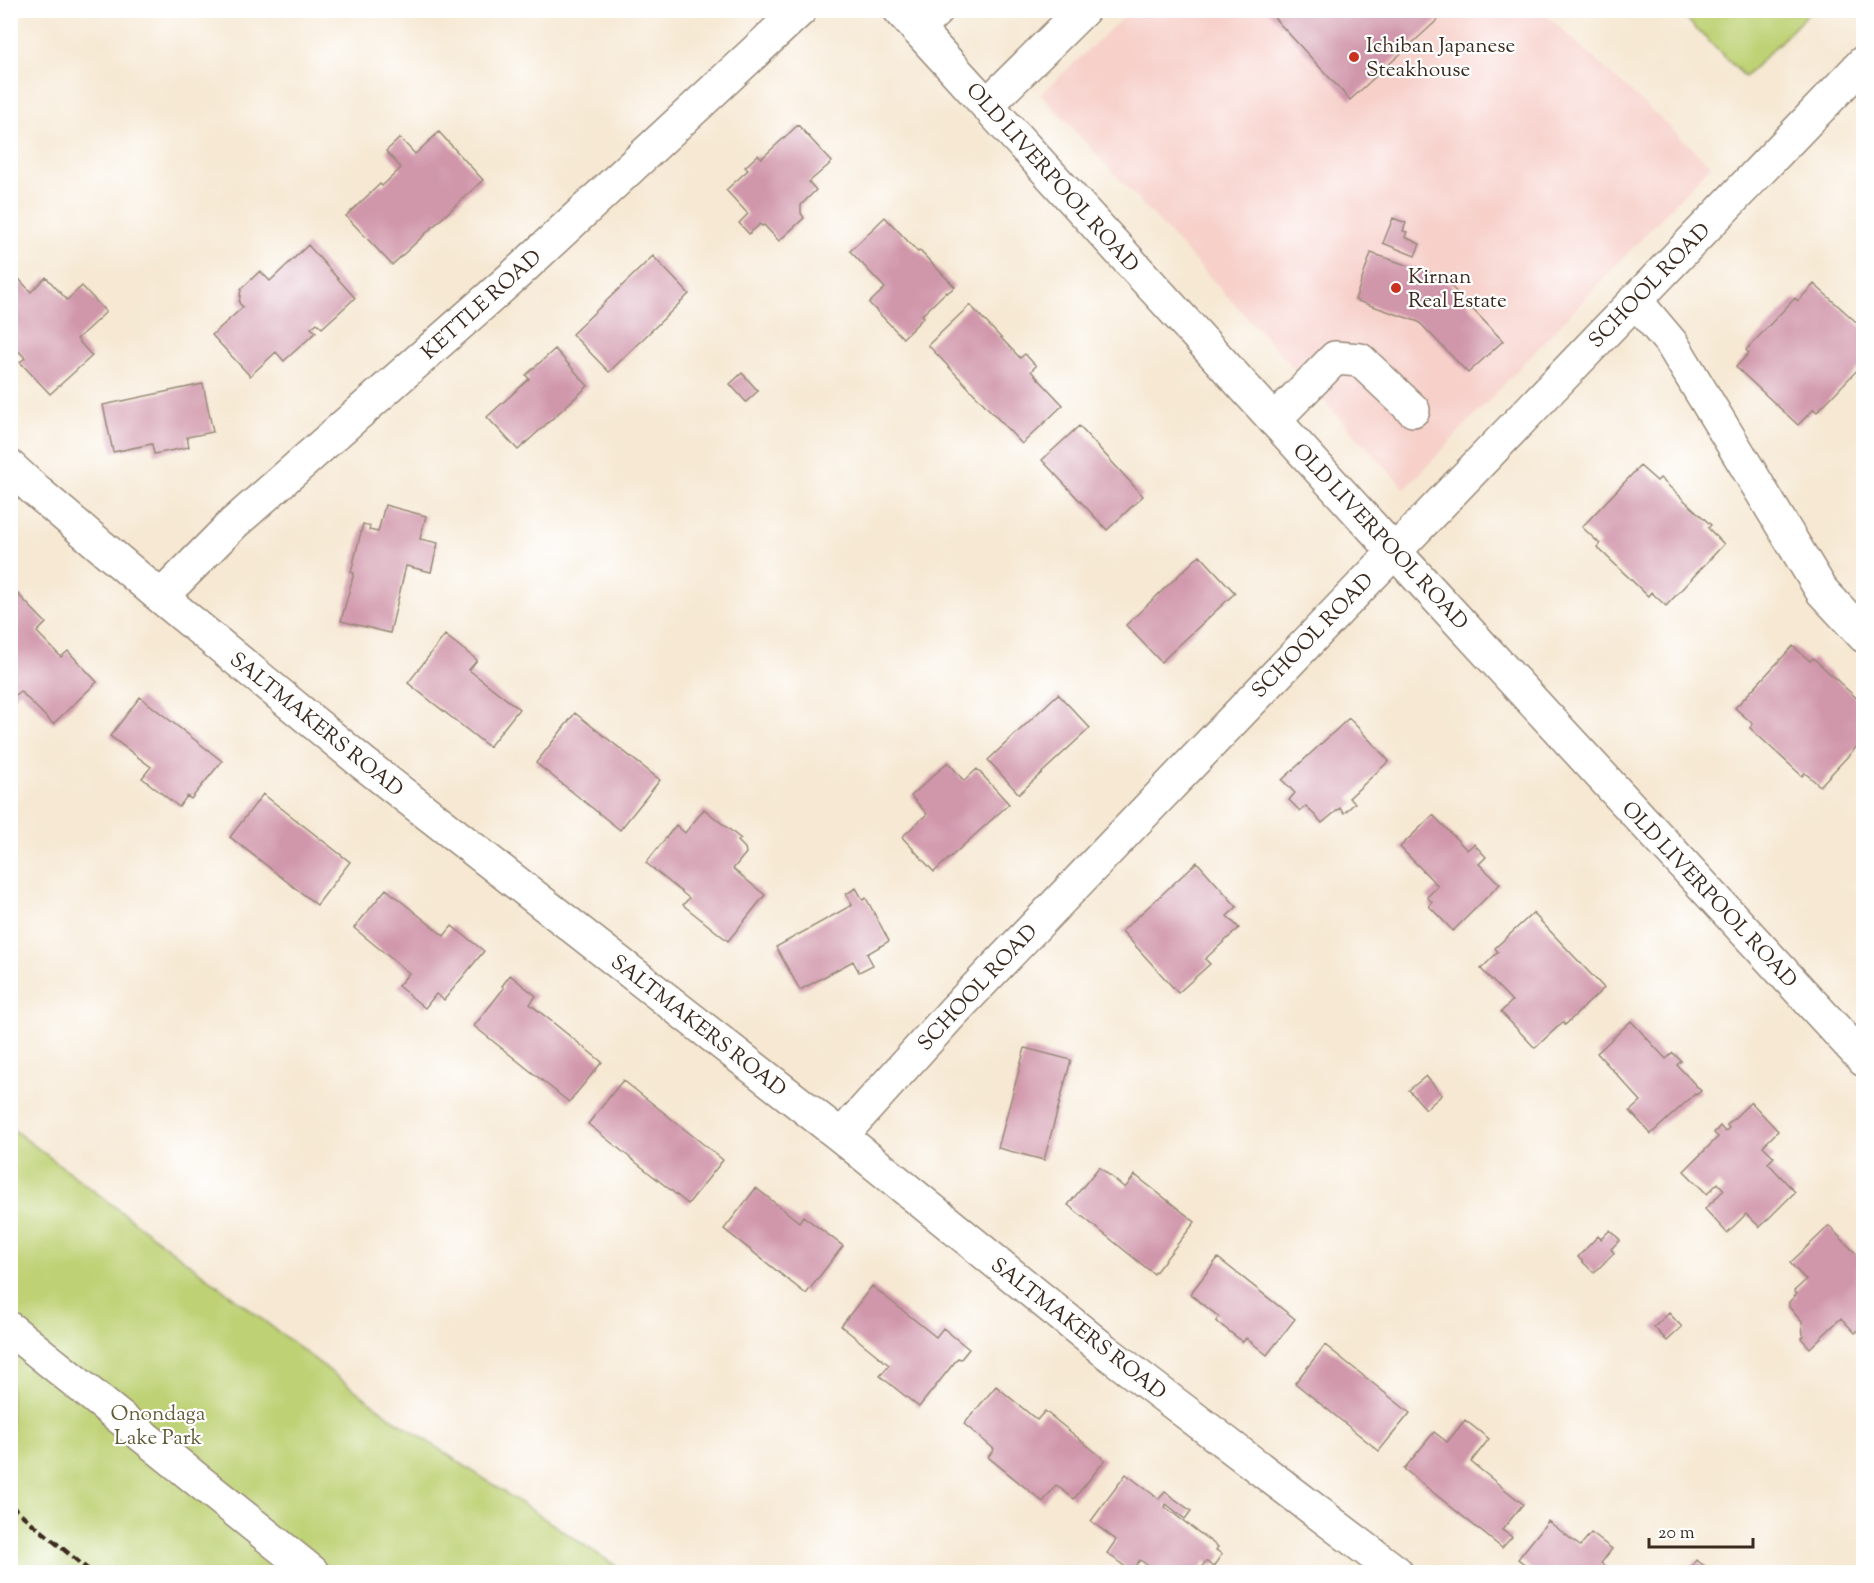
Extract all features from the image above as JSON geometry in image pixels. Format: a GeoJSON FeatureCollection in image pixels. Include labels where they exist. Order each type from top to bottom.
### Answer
{"type":"FeatureCollection","features":[{"type":"Feature","properties":{"kind":"street","name":"KETTLE ROAD"},"geometry":{"type":"LineString","coordinates":[[161,597],[233,524],[515,275],[800,10]]}},
{"type":"Feature","properties":{"kind":"street"},"geometry":{"type":"LineString","coordinates":[[987,105],[1083,10]]}},
{"type":"Feature","properties":{"kind":"street","name":"OLD LIVERPOOL ROAD"},"geometry":{"type":"LineString","coordinates":[[918,17],[987,105],[1863,1060]]}},
{"type":"Feature","properties":{"kind":"street","name":"SCHOOL ROAD"},"geometry":{"type":"LineString","coordinates":[[841,1136],[952,1013],[1393,550],[1863,62]]}},
{"type":"Feature","properties":{"kind":"street"},"geometry":{"type":"LineString","coordinates":[[1635,300],[1672,344],[1822,591],[1863,636]]}},
{"type":"Feature","properties":{"kind":"street"},"geometry":{"type":"LineString","coordinates":[[1274,420],[1335,358],[1360,360],[1413,410]]}},
{"type":"Feature","properties":{"kind":"street","name":"SALTMAKERS ROAD"},"geometry":{"type":"LineString","coordinates":[[10,467],[161,597],[363,763],[841,1136],[1104,1350],[1396,1572]]}},
{"type":"Feature","properties":{"kind":"street"},"geometry":{"type":"LineString","coordinates":[[10,1329],[312,1572]]}},
{"type":"Feature","properties":{"kind":"shaded area"},"geometry":{"type":"Polygon","coordinates":[[[1130,11],[1542,11],[1711,165],[1405,489],[1041,94],[1130,11]]]}},
{"type":"Feature","properties":{"kind":"green space"},"geometry":{"type":"Polygon","coordinates":[[[1678,11],[1811,11],[1745,77],[1678,11]]]}},
{"type":"Feature","properties":{"kind":"green space","name":"Onondaga Lake Park"},"geometry":{"type":"Polygon","coordinates":[[[10,1127],[389,1416],[625,1572],[11,1572],[10,1127]]]}},
{"type":"Feature","properties":{"kind":"building","name":"Ichiban Japanese Steakhouse"},"geometry":{"type":"Polygon","coordinates":[[[1267,10],[1440,10],[1444,14],[1350,100],[1267,10]]]}},
{"type":"Feature","properties":{"kind":"building"},"geometry":{"type":"Polygon","coordinates":[[[798,125],[832,162],[809,182],[816,190],[801,205],[804,218],[779,241],[764,225],[760,224],[749,234],[739,223],[748,214],[726,190],[748,170],[745,167],[758,155],[762,158],[798,125]]]}},
{"type":"Feature","properties":{"kind":"building"},"geometry":{"type":"Polygon","coordinates":[[[439,132],[483,180],[392,265],[346,216],[401,168],[386,151],[400,138],[415,154],[439,132]]]}},
{"type":"Feature","properties":{"kind":"building"},"geometry":{"type":"Polygon","coordinates":[[[885,217],[955,287],[946,292],[922,315],[924,317],[903,338],[869,303],[885,288],[850,251],[885,217]]]}},
{"type":"Feature","properties":{"kind":"building"},"geometry":{"type":"Polygon","coordinates":[[[1393,218],[1406,223],[1403,231],[1407,232],[1405,237],[1420,244],[1415,256],[1383,243],[1393,218]]]}},
{"type":"Feature","properties":{"kind":"building"},"geometry":{"type":"Polygon","coordinates":[[[308,245],[355,298],[322,328],[317,323],[311,328],[316,332],[284,361],[276,352],[250,376],[212,335],[243,307],[239,303],[241,289],[260,271],[270,281],[308,245]]]}},
{"type":"Feature","properties":{"kind":"building"},"geometry":{"type":"Polygon","coordinates":[[[1371,253],[1442,277],[1503,341],[1468,373],[1419,322],[1355,300],[1371,253]]]}},
{"type":"Feature","properties":{"kind":"building"},"geometry":{"type":"Polygon","coordinates":[[[653,256],[689,294],[609,372],[572,334],[653,256]]]}},
{"type":"Feature","properties":{"kind":"building"},"geometry":{"type":"Polygon","coordinates":[[[46,277],[67,300],[82,286],[106,312],[77,339],[92,356],[50,394],[20,362],[25,358],[10,342],[10,287],[19,279],[31,292],[46,277]]]}},
{"type":"Feature","properties":{"kind":"building"},"geometry":{"type":"Polygon","coordinates":[[[1814,284],[1864,329],[1864,356],[1861,358],[1864,363],[1817,412],[1814,409],[1798,425],[1736,367],[1749,353],[1746,350],[1795,298],[1798,301],[1814,284]]]}},
{"type":"Feature","properties":{"kind":"building"},"geometry":{"type":"Polygon","coordinates":[[[970,305],[1020,358],[1025,354],[1036,366],[1031,371],[1063,405],[1022,444],[928,345],[970,305]]]}},
{"type":"Feature","properties":{"kind":"building"},"geometry":{"type":"Polygon","coordinates":[[[555,349],[588,386],[518,450],[487,417],[529,379],[526,375],[555,349]]]}},
{"type":"Feature","properties":{"kind":"building"},"geometry":{"type":"Polygon","coordinates":[[[742,373],[758,391],[746,402],[730,384],[742,373]]]}},
{"type":"Feature","properties":{"kind":"building"},"geometry":{"type":"Polygon","coordinates":[[[203,384],[213,432],[187,437],[189,447],[154,454],[152,444],[113,452],[103,405],[203,384]]]}},
{"type":"Feature","properties":{"kind":"building"},"geometry":{"type":"Polygon","coordinates":[[[1079,426],[1143,496],[1107,530],[1042,460],[1079,426]]]}},
{"type":"Feature","properties":{"kind":"building"},"geometry":{"type":"Polygon","coordinates":[[[1640,466],[1657,481],[1660,478],[1711,525],[1708,528],[1724,544],[1666,606],[1651,592],[1648,596],[1597,547],[1600,544],[1582,527],[1640,466]]]}},
{"type":"Feature","properties":{"kind":"building"},"geometry":{"type":"Polygon","coordinates":[[[385,505],[426,516],[420,539],[438,543],[431,572],[406,566],[390,633],[341,621],[354,573],[351,572],[363,524],[370,526],[369,530],[378,532],[385,505]]]}},
{"type":"Feature","properties":{"kind":"building"},"geometry":{"type":"Polygon","coordinates":[[[1200,555],[1235,593],[1161,662],[1126,625],[1200,555]]]}},
{"type":"Feature","properties":{"kind":"building"},"geometry":{"type":"Polygon","coordinates":[[[18,594],[46,623],[37,632],[61,657],[68,651],[97,682],[53,724],[20,691],[10,701],[10,602],[18,594]]]}},
{"type":"Feature","properties":{"kind":"building"},"geometry":{"type":"Polygon","coordinates":[[[445,635],[477,660],[469,670],[519,709],[489,747],[408,683],[445,635]]]}},
{"type":"Feature","properties":{"kind":"building"},"geometry":{"type":"Polygon","coordinates":[[[1793,646],[1810,661],[1813,658],[1864,705],[1861,709],[1864,712],[1864,739],[1820,786],[1805,773],[1802,776],[1750,728],[1753,724],[1735,708],[1793,646]]]}},
{"type":"Feature","properties":{"kind":"building"},"geometry":{"type":"Polygon","coordinates":[[[1058,694],[1090,728],[1019,794],[988,760],[1058,694]]]}},
{"type":"Feature","properties":{"kind":"building"},"geometry":{"type":"Polygon","coordinates":[[[140,697],[222,761],[191,799],[187,796],[179,807],[142,778],[151,767],[110,736],[140,697]]]}},
{"type":"Feature","properties":{"kind":"building"},"geometry":{"type":"Polygon","coordinates":[[[575,713],[660,780],[620,830],[536,763],[575,713]]]}},
{"type":"Feature","properties":{"kind":"building"},"geometry":{"type":"Polygon","coordinates":[[[1349,718],[1389,761],[1349,798],[1355,803],[1344,813],[1340,808],[1322,823],[1306,806],[1300,811],[1289,800],[1295,793],[1282,780],[1349,718]]]}},
{"type":"Feature","properties":{"kind":"building"},"geometry":{"type":"Polygon","coordinates":[[[948,762],[964,781],[977,769],[1009,804],[934,872],[902,837],[927,814],[911,796],[948,762]]]}},
{"type":"Feature","properties":{"kind":"building"},"geometry":{"type":"Polygon","coordinates":[[[263,794],[350,862],[317,905],[230,837],[263,794]]]}},
{"type":"Feature","properties":{"kind":"building"},"geometry":{"type":"Polygon","coordinates":[[[704,809],[741,839],[738,841],[745,848],[746,853],[733,869],[765,895],[728,941],[683,905],[689,898],[646,863],[676,825],[685,833],[704,809]]]}},
{"type":"Feature","properties":{"kind":"building"},"geometry":{"type":"Polygon","coordinates":[[[1433,815],[1467,850],[1474,844],[1486,857],[1479,864],[1500,884],[1453,931],[1429,906],[1432,902],[1427,897],[1438,886],[1400,847],[1433,815]]]}},
{"type":"Feature","properties":{"kind":"building"},"geometry":{"type":"Polygon","coordinates":[[[1197,862],[1237,907],[1227,916],[1239,928],[1205,959],[1210,964],[1178,993],[1122,931],[1197,862]]]}},
{"type":"Feature","properties":{"kind":"building"},"geometry":{"type":"Polygon","coordinates":[[[856,888],[863,900],[866,898],[889,941],[867,954],[873,965],[859,972],[853,961],[800,990],[776,947],[852,905],[846,894],[856,888]]]}},
{"type":"Feature","properties":{"kind":"building"},"geometry":{"type":"Polygon","coordinates":[[[386,889],[444,936],[452,926],[484,951],[444,1000],[436,994],[425,1008],[398,986],[409,973],[354,928],[386,889]]]}},
{"type":"Feature","properties":{"kind":"building"},"geometry":{"type":"Polygon","coordinates":[[[1533,913],[1604,988],[1565,1025],[1563,1022],[1535,1048],[1501,1012],[1512,1001],[1481,969],[1498,952],[1495,948],[1533,913]]]}},
{"type":"Feature","properties":{"kind":"building"},"geometry":{"type":"Polygon","coordinates":[[[510,975],[536,996],[530,1004],[602,1062],[569,1102],[474,1026],[504,988],[502,986],[510,975]]]}},
{"type":"Feature","properties":{"kind":"building"},"geometry":{"type":"Polygon","coordinates":[[[1631,1021],[1666,1059],[1673,1053],[1681,1061],[1677,1065],[1701,1091],[1651,1134],[1630,1111],[1641,1101],[1597,1053],[1631,1021]]]}},
{"type":"Feature","properties":{"kind":"building"},"geometry":{"type":"Polygon","coordinates":[[[1025,1048],[1071,1060],[1044,1160],[998,1148],[1025,1048]]]}},
{"type":"Feature","properties":{"kind":"building"},"geometry":{"type":"Polygon","coordinates":[[[1426,1076],[1442,1095],[1426,1109],[1409,1090],[1426,1076]]]}},
{"type":"Feature","properties":{"kind":"building"},"geometry":{"type":"Polygon","coordinates":[[[623,1080],[723,1160],[688,1204],[588,1124],[623,1080]]]}},
{"type":"Feature","properties":{"kind":"building"},"geometry":{"type":"Polygon","coordinates":[[[1751,1102],[1778,1131],[1763,1146],[1774,1157],[1768,1163],[1795,1192],[1760,1227],[1746,1214],[1727,1233],[1705,1209],[1724,1190],[1718,1183],[1707,1194],[1684,1171],[1718,1137],[1714,1133],[1720,1126],[1725,1132],[1729,1128],[1727,1125],[1751,1102]]]}},
{"type":"Feature","properties":{"kind":"building"},"geometry":{"type":"Polygon","coordinates":[[[1099,1167],[1125,1188],[1135,1175],[1195,1222],[1154,1274],[1068,1205],[1099,1167]]]}},
{"type":"Feature","properties":{"kind":"building"},"geometry":{"type":"Polygon","coordinates":[[[756,1188],[799,1222],[803,1216],[843,1246],[806,1294],[724,1229],[756,1188]]]}},
{"type":"Feature","properties":{"kind":"building"},"geometry":{"type":"Polygon","coordinates":[[[1829,1226],[1863,1261],[1858,1265],[1864,1270],[1864,1325],[1855,1333],[1841,1318],[1810,1348],[1801,1338],[1803,1336],[1802,1322],[1789,1307],[1789,1302],[1797,1294],[1794,1291],[1806,1280],[1790,1263],[1829,1226]]]}},
{"type":"Feature","properties":{"kind":"building"},"geometry":{"type":"Polygon","coordinates":[[[1610,1230],[1620,1240],[1611,1249],[1614,1253],[1594,1273],[1578,1257],[1598,1236],[1601,1239],[1610,1230]]]}},
{"type":"Feature","properties":{"kind":"building"},"geometry":{"type":"Polygon","coordinates":[[[1218,1258],[1295,1319],[1267,1355],[1246,1338],[1243,1342],[1216,1321],[1219,1317],[1190,1294],[1218,1258]]]}},
{"type":"Feature","properties":{"kind":"building"},"geometry":{"type":"Polygon","coordinates":[[[872,1286],[936,1337],[943,1328],[969,1349],[961,1359],[958,1358],[919,1407],[880,1376],[889,1365],[841,1326],[872,1286]]]}},
{"type":"Feature","properties":{"kind":"building"},"geometry":{"type":"Polygon","coordinates":[[[1669,1313],[1682,1327],[1667,1341],[1654,1327],[1669,1313]]]}},
{"type":"Feature","properties":{"kind":"building"},"geometry":{"type":"Polygon","coordinates":[[[1325,1345],[1410,1413],[1379,1451],[1295,1383],[1325,1345]]]}},
{"type":"Feature","properties":{"kind":"building"},"geometry":{"type":"Polygon","coordinates":[[[996,1386],[1037,1420],[1045,1411],[1105,1460],[1074,1499],[1056,1485],[1043,1502],[988,1457],[994,1449],[964,1424],[996,1386]]]}},
{"type":"Feature","properties":{"kind":"building"},"geometry":{"type":"Polygon","coordinates":[[[1465,1420],[1489,1439],[1471,1462],[1523,1504],[1502,1530],[1512,1537],[1502,1548],[1404,1469],[1434,1432],[1447,1442],[1465,1420]]]}},
{"type":"Feature","properties":{"kind":"building"},"geometry":{"type":"Polygon","coordinates":[[[1126,1474],[1159,1499],[1165,1492],[1191,1511],[1185,1519],[1166,1504],[1165,1507],[1218,1547],[1216,1550],[1222,1554],[1213,1567],[1206,1561],[1198,1572],[1157,1572],[1140,1560],[1131,1571],[1107,1553],[1116,1540],[1091,1521],[1126,1474]]]}},
{"type":"Feature","properties":{"kind":"building"},"geometry":{"type":"Polygon","coordinates":[[[1548,1521],[1580,1546],[1591,1533],[1612,1549],[1601,1563],[1613,1572],[1535,1572],[1518,1559],[1548,1521]]]}},
{"type":"Feature","properties":{"kind":"building"},"geometry":{"type":"Polygon","coordinates":[[[1696,1560],[1714,1572],[1688,1572],[1696,1560]]]}},
{"type":"Feature","properties":{"kind":"railway"},"geometry":{"type":"LineString","coordinates":[[10,1505],[91,1572]]}},
{"type":"Feature","properties":{"kind":"place","name":"Ichiban Japanese Steakhouse"},"geometry":{"type":"Point","coordinates":[1354,57]}},
{"type":"Feature","properties":{"kind":"place","name":"Kirnan Real Estate"},"geometry":{"type":"Point","coordinates":[1396,288]}}]}
